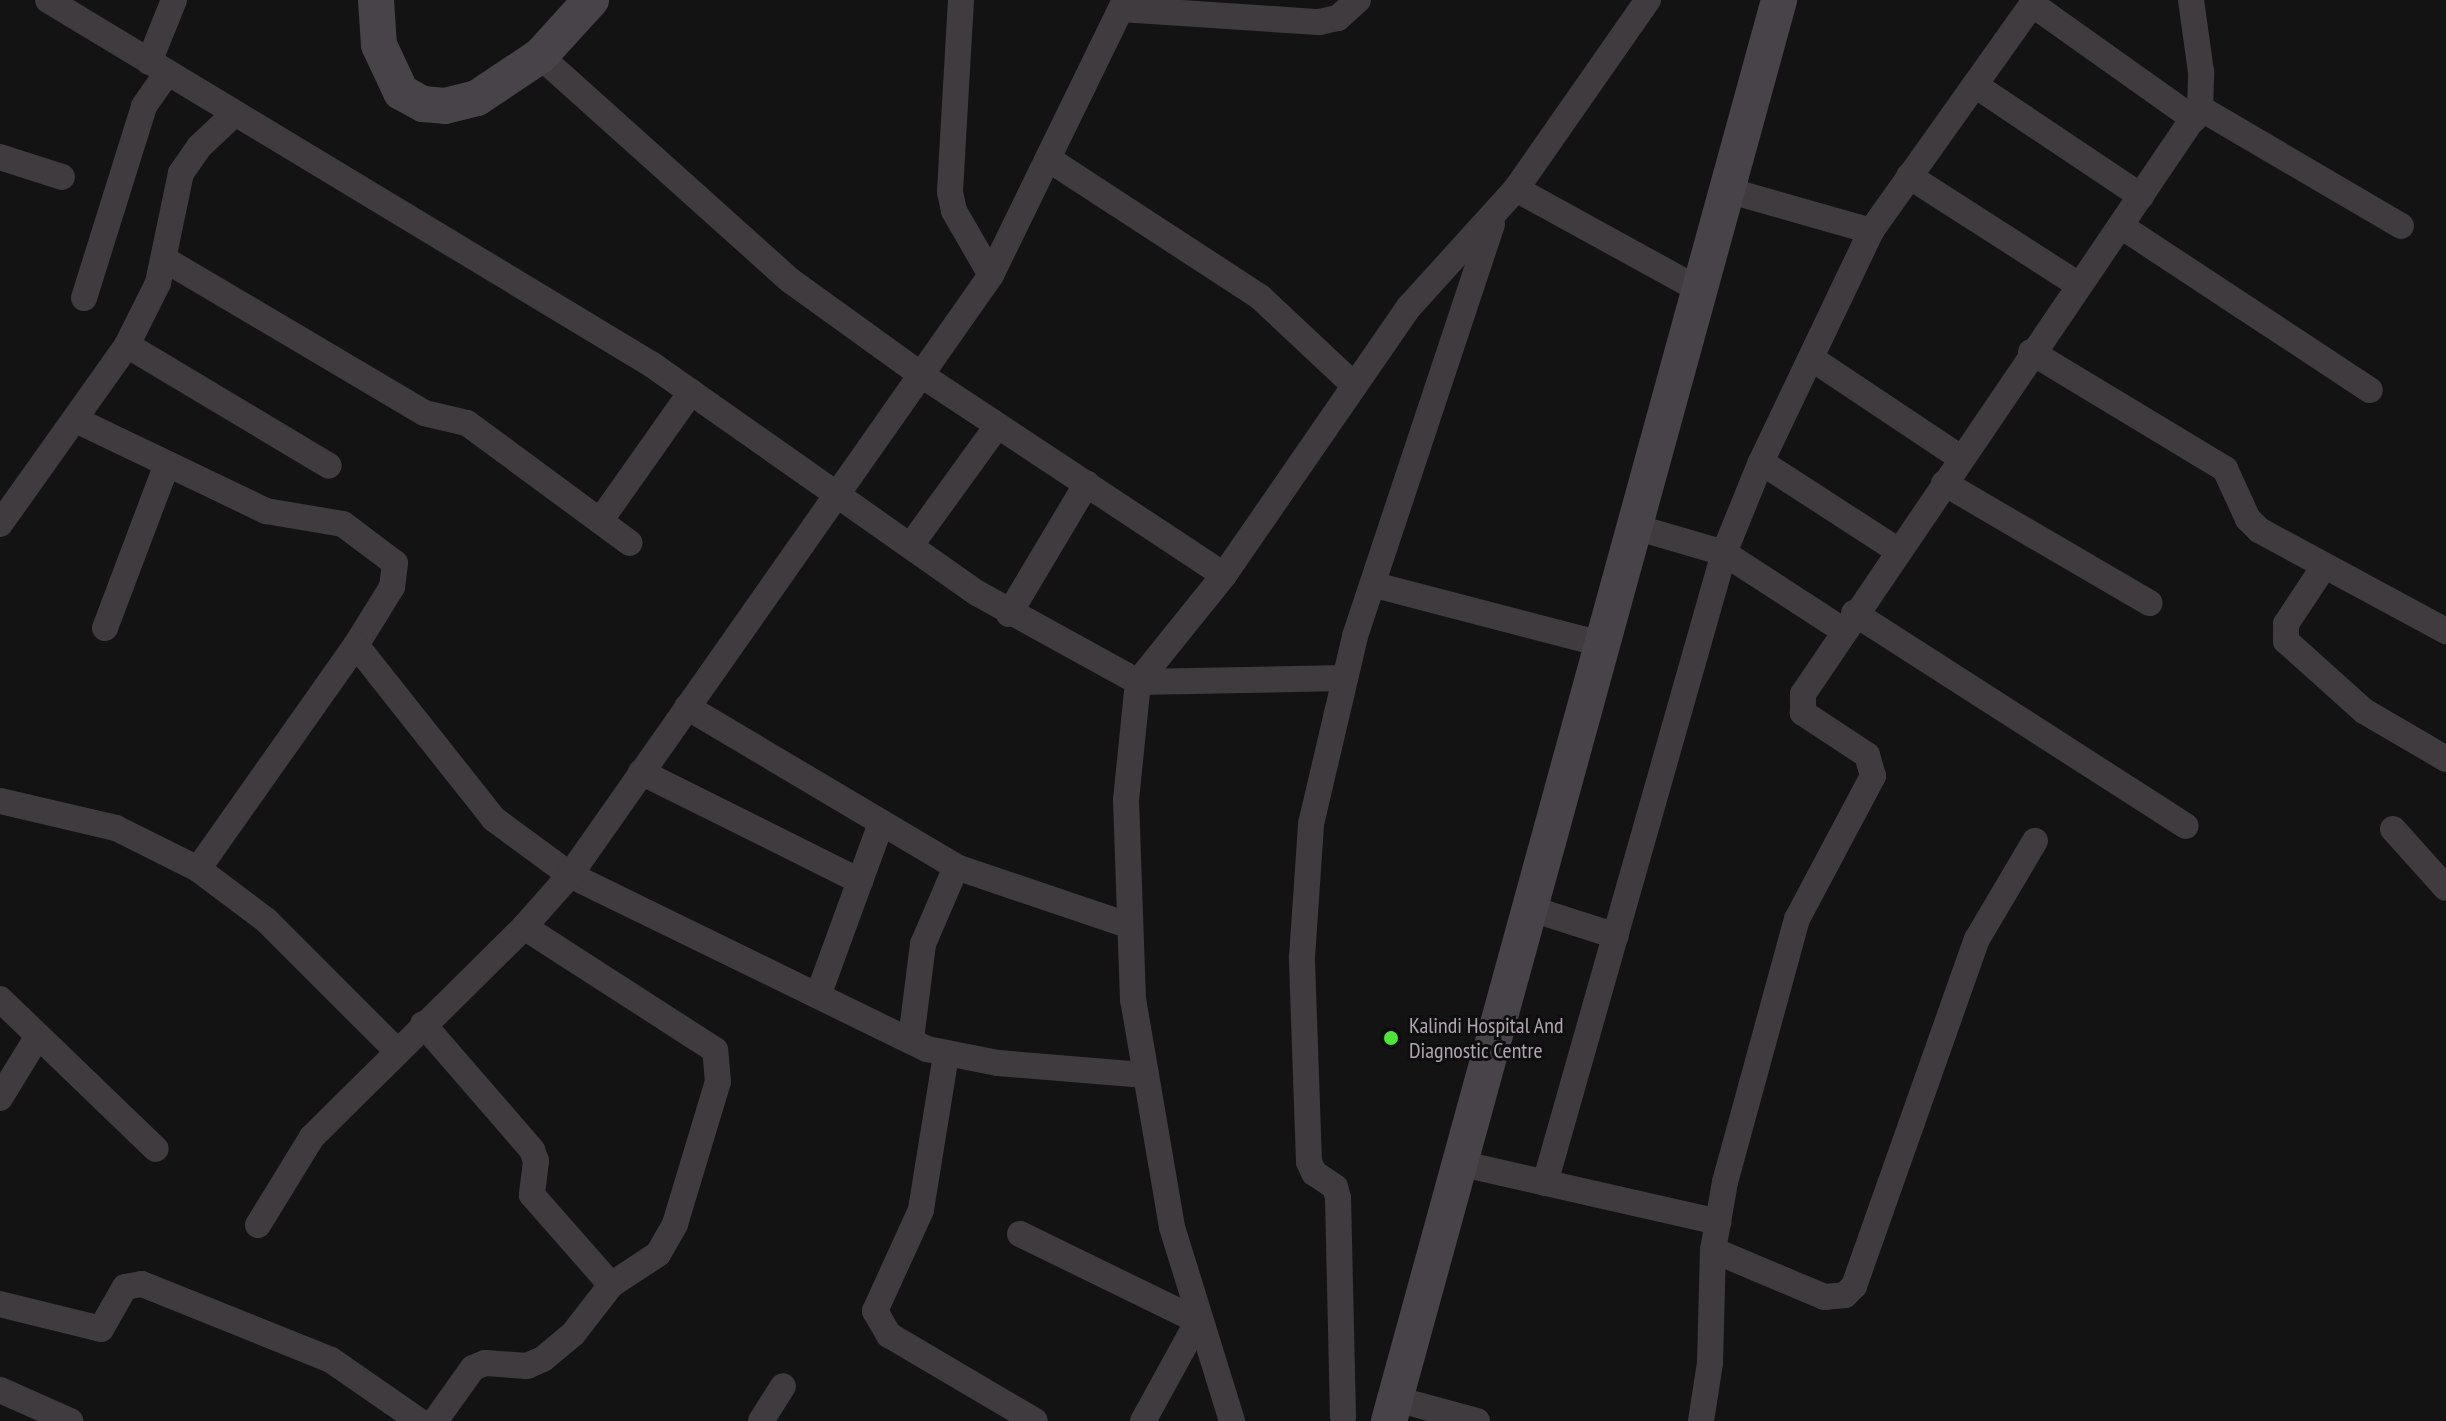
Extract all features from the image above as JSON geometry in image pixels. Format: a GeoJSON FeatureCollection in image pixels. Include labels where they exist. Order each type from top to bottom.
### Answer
{"type":"FeatureCollection","features":[{"type":"Feature","properties":{"kind":"street"},"geometry":{"type":"LineString","coordinates":[[48,0],[691,392],[1009,614],[1138,682],[1345,678]]}},
{"type":"Feature","properties":{"kind":"street"},"geometry":{"type":"LineString","coordinates":[[84,298],[158,68],[174,0]]}},
{"type":"Feature","properties":{"kind":"street"},"geometry":{"type":"LineString","coordinates":[[376,0],[379,45],[389,73],[401,92],[423,104],[445,106],[477,98],[540,56],[591,0]]}},
{"type":"Feature","properties":{"kind":"street"},"geometry":{"type":"LineString","coordinates":[[961,0],[950,192],[954,211],[991,275]]}},
{"type":"Feature","properties":{"kind":"street"},"geometry":{"type":"LineString","coordinates":[[258,1225],[312,1137],[396,1050],[524,927],[570,875],[991,275],[1050,160],[1123,4],[1319,22],[1338,18],[1358,0]]}},
{"type":"Feature","properties":{"kind":"street"},"geometry":{"type":"LineString","coordinates":[[1232,1421],[1198,1321],[1172,1227],[1143,1075],[1127,925],[1126,800],[1138,682],[1224,575],[1409,307],[1495,217],[1648,0]]}},
{"type":"Feature","properties":{"kind":"street"},"geometry":{"type":"LineString","coordinates":[[1477,1421],[1392,1410],[1463,1164],[1779,0]]}},
{"type":"Feature","properties":{"kind":"street"},"geometry":{"type":"LineString","coordinates":[[1701,1421],[1710,1363],[1713,1250],[1718,1222],[1797,919],[1873,776],[1867,755],[1808,719],[1800,705],[1849,622],[1897,550],[2077,284],[2121,226],[2197,114],[2201,72],[2191,0]]}},
{"type":"Feature","properties":{"kind":"street"},"geometry":{"type":"LineString","coordinates":[[1545,1183],[1724,553],[1761,462],[1814,360],[1871,231],[2033,2],[2197,114],[2401,226]]}},
{"type":"Feature","properties":{"kind":"street"},"geometry":{"type":"LineString","coordinates":[[540,56],[791,281],[920,374],[1224,575]]}},
{"type":"Feature","properties":{"kind":"street"},"geometry":{"type":"LineString","coordinates":[[1975,85],[2141,196]]}},
{"type":"Feature","properties":{"kind":"street"},"geometry":{"type":"LineString","coordinates":[[0,524],[127,345],[158,283],[181,173],[193,153],[234,114]]}},
{"type":"Feature","properties":{"kind":"street"},"geometry":{"type":"LineString","coordinates":[[0,157],[62,177]]}},
{"type":"Feature","properties":{"kind":"street"},"geometry":{"type":"LineString","coordinates":[[1050,160],[1260,297],[1354,385]]}},
{"type":"Feature","properties":{"kind":"street"},"geometry":{"type":"LineString","coordinates":[[1909,176],[2077,284]]}},
{"type":"Feature","properties":{"kind":"street"},"geometry":{"type":"LineString","coordinates":[[1516,189],[1700,290]]}},
{"type":"Feature","properties":{"kind":"street"},"geometry":{"type":"LineString","coordinates":[[1727,190],[1871,231]]}},
{"type":"Feature","properties":{"kind":"street"},"geometry":{"type":"LineString","coordinates":[[1343,1417],[1338,1198],[1335,1187],[1314,1173],[1309,1162],[1302,957],[1311,824],[1345,678],[1495,217]]}},
{"type":"Feature","properties":{"kind":"street"},"geometry":{"type":"LineString","coordinates":[[2121,226],[2370,390]]}},
{"type":"Feature","properties":{"kind":"street"},"geometry":{"type":"LineString","coordinates":[[164,259],[424,413],[467,423],[630,543]]}},
{"type":"Feature","properties":{"kind":"street"},"geometry":{"type":"LineString","coordinates":[[127,345],[329,466]]}},
{"type":"Feature","properties":{"kind":"street"},"geometry":{"type":"LineString","coordinates":[[2031,352],[2225,469],[2248,519],[2323,568],[2446,631]]}},
{"type":"Feature","properties":{"kind":"street"},"geometry":{"type":"LineString","coordinates":[[1814,360],[1961,458]]}},
{"type":"Feature","properties":{"kind":"street"},"geometry":{"type":"LineString","coordinates":[[600,521],[691,392]]}},
{"type":"Feature","properties":{"kind":"street"},"geometry":{"type":"LineString","coordinates":[[76,420],[266,511],[343,524],[385,551],[397,576],[356,645],[198,869]]}},
{"type":"Feature","properties":{"kind":"street"},"geometry":{"type":"LineString","coordinates":[[911,545],[997,426]]}},
{"type":"Feature","properties":{"kind":"street"},"geometry":{"type":"LineString","coordinates":[[1761,462],[1897,550]]}},
{"type":"Feature","properties":{"kind":"street"},"geometry":{"type":"LineString","coordinates":[[105,628],[167,464]]}},
{"type":"Feature","properties":{"kind":"street"},"geometry":{"type":"LineString","coordinates":[[1009,614],[1087,483]]}},
{"type":"Feature","properties":{"kind":"street"},"geometry":{"type":"LineString","coordinates":[[1944,483],[2149,603]]}},
{"type":"Feature","properties":{"kind":"street"},"geometry":{"type":"LineString","coordinates":[[1635,527],[1724,553],[1849,622],[2186,826]]}},
{"type":"Feature","properties":{"kind":"street"},"geometry":{"type":"LineString","coordinates":[[2323,568],[2286,624],[2286,641],[2364,711],[2446,759]]}},
{"type":"Feature","properties":{"kind":"street"},"geometry":{"type":"LineString","coordinates":[[1375,585],[1602,644]]}},
{"type":"Feature","properties":{"kind":"street"},"geometry":{"type":"LineString","coordinates":[[356,645],[494,819],[570,875],[946,1055],[1143,1075]]}},
{"type":"Feature","properties":{"kind":"street"},"geometry":{"type":"LineString","coordinates":[[687,707],[880,826],[956,867],[1127,925]]}},
{"type":"Feature","properties":{"kind":"street"},"geometry":{"type":"LineString","coordinates":[[641,772],[860,881]]}},
{"type":"Feature","properties":{"kind":"street"},"geometry":{"type":"LineString","coordinates":[[0,801],[116,828],[198,869],[266,920],[396,1050]]}},
{"type":"Feature","properties":{"kind":"street"},"geometry":{"type":"LineString","coordinates":[[819,993],[880,826]]}},
{"type":"Feature","properties":{"kind":"street"},"geometry":{"type":"LineString","coordinates":[[2393,829],[2446,888]]}},
{"type":"Feature","properties":{"kind":"street"},"geometry":{"type":"LineString","coordinates":[[1713,1250],[1824,1297],[1845,1295],[1854,1286],[1977,939],[2035,841]]}},
{"type":"Feature","properties":{"kind":"street"},"geometry":{"type":"LineString","coordinates":[[911,1039],[923,944],[956,867]]}},
{"type":"Feature","properties":{"kind":"street"},"geometry":{"type":"LineString","coordinates":[[1532,909],[1616,936]]}},
{"type":"Feature","properties":{"kind":"street"},"geometry":{"type":"LineString","coordinates":[[435,1421],[473,1368],[485,1363],[527,1366],[559,1349],[611,1285],[658,1254],[666,1242],[720,1063],[715,1050],[524,927]]}},
{"type":"Feature","properties":{"kind":"street"},"geometry":{"type":"LineString","coordinates":[[0,999],[156,1149]]}},
{"type":"Feature","properties":{"kind":"street"},"geometry":{"type":"LineString","coordinates":[[423,1024],[532,1150],[536,1161],[532,1195],[611,1285]]}},
{"type":"Feature","properties":{"kind":"street"},"geometry":{"type":"LineString","coordinates":[[0,1098],[38,1036]]}},
{"type":"Feature","properties":{"kind":"street"},"geometry":{"type":"LineString","coordinates":[[946,1055],[921,1210],[875,1311],[889,1335],[1035,1421]]}},
{"type":"Feature","properties":{"kind":"street"},"geometry":{"type":"LineString","coordinates":[[1463,1164],[1718,1222]]}},
{"type":"Feature","properties":{"kind":"street"},"geometry":{"type":"LineString","coordinates":[[1020,1234],[1198,1321]]}},
{"type":"Feature","properties":{"kind":"street"},"geometry":{"type":"LineString","coordinates":[[0,1304],[101,1329],[125,1287],[142,1284],[331,1360],[419,1421]]}},
{"type":"Feature","properties":{"kind":"street"},"geometry":{"type":"LineString","coordinates":[[1143,1421],[1198,1321]]}},
{"type":"Feature","properties":{"kind":"street"},"geometry":{"type":"LineString","coordinates":[[761,1421],[783,1386]]}},
{"type":"Feature","properties":{"kind":"street"},"geometry":{"type":"LineString","coordinates":[[0,1390],[70,1421]]}},
{"type":"Feature","properties":{"kind":"place","name":"Kalindi Hospital And Diagnostic Centre"},"geometry":{"type":"Point","coordinates":[1391,1038]}}]}
